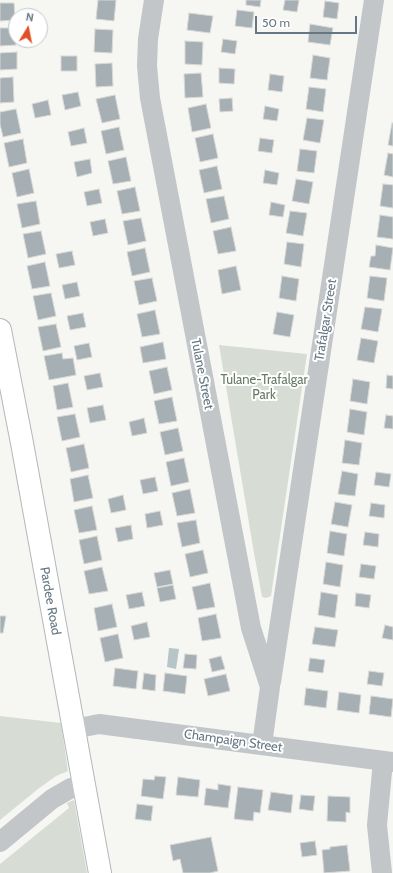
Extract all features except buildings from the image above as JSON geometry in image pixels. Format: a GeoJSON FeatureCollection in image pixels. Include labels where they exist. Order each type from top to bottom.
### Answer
{"type":"FeatureCollection","features":[{"type":"Feature","properties":{"kind":"main road","name":"Pardee Road"},"geometry":{"type":"LineString","coordinates":[[0,330],[100,873]]}},
{"type":"Feature","properties":{"kind":"street","name":"Tulane Street"},"geometry":{"type":"LineString","coordinates":[[154,0],[148,39],[147,66],[150,98],[251,628],[270,687],[262,745]]}},
{"type":"Feature","properties":{"kind":"street","name":"Trafalgar Street"},"geometry":{"type":"LineString","coordinates":[[270,687],[374,0]]}},
{"type":"Feature","properties":{"kind":"street","name":"Champaign Street"},"geometry":{"type":"LineString","coordinates":[[74,729],[99,724],[388,762]]}},
{"type":"Feature","properties":{"kind":"street"},"geometry":{"type":"LineString","coordinates":[[382,873],[377,825],[388,762]]}},
{"type":"Feature","properties":{"kind":"street"},"geometry":{"type":"LineString","coordinates":[[0,842],[52,799],[71,788],[84,786]]}},
{"type":"Feature","properties":{"kind":"green space","name":"Tulane-Trafalgar Park"},"geometry":{"type":"Polygon","coordinates":[[[219,345],[307,354],[271,596],[266,598],[262,597],[219,345]]]}},
{"type":"Feature","properties":{"kind":"green space"},"geometry":{"type":"Polygon","coordinates":[[[0,716],[61,723],[68,771],[56,776],[0,820],[0,716]]]}},
{"type":"Feature","properties":{"kind":"green space"},"geometry":{"type":"Polygon","coordinates":[[[74,800],[87,873],[0,873],[0,864],[69,808],[67,803],[74,800]]]}},
{"type":"Feature","properties":{"kind":"shaded area"},"geometry":{"type":"Polygon","coordinates":[[[169,648],[179,649],[176,669],[167,667],[169,648]]]}}]}
